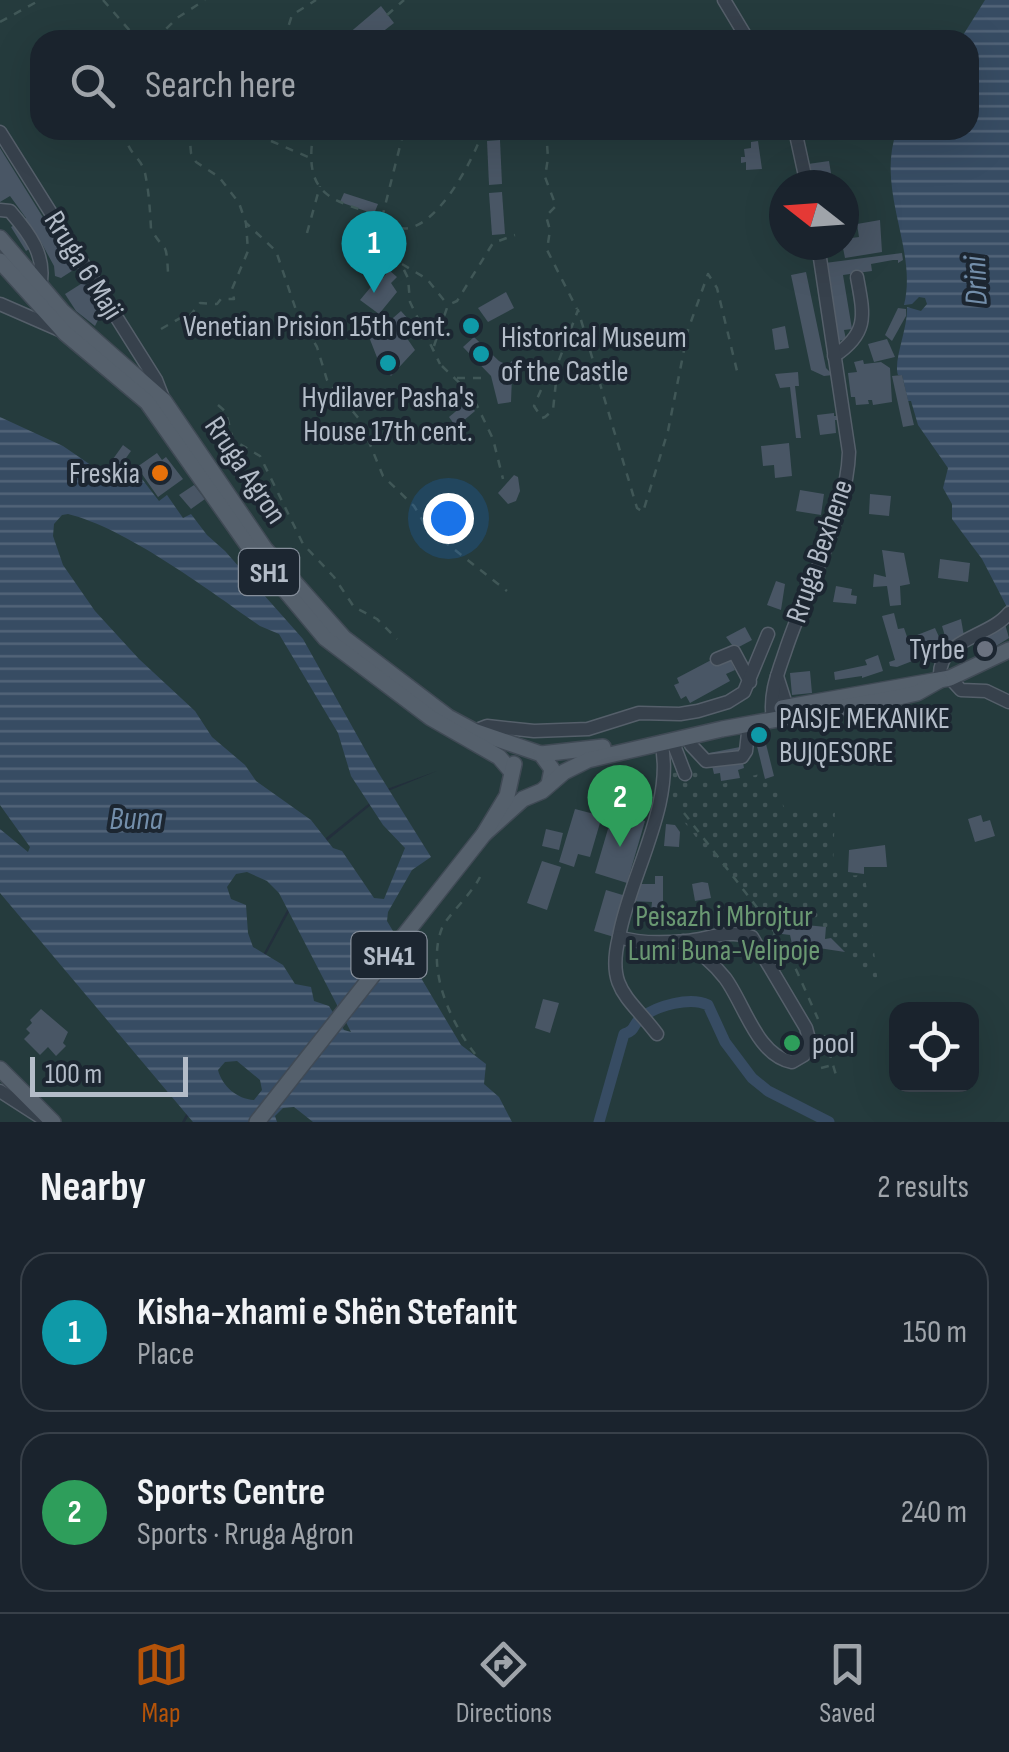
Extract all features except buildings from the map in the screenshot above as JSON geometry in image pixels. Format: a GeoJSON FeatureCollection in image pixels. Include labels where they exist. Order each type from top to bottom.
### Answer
{"type":"FeatureCollection","features":[{"type":"Feature","properties":{"kind":"main road","name":"SH1"},"geometry":{"type":"LineString","coordinates":[[0,238],[40,286]]}},
{"type":"Feature","properties":{"kind":"main road","name":"SH1"},"geometry":{"type":"LineString","coordinates":[[0,261],[66,333]]}},
{"type":"Feature","properties":{"kind":"main road","name":"Rruga Agron"},"geometry":{"type":"LineString","coordinates":[[40,286],[63,312],[164,401],[265,549],[334,628],[448,716],[474,731],[537,753],[600,748],[945,679],[978,668],[1009,650]]}},
{"type":"Feature","properties":{"kind":"main road","name":"Rruga Agron"},"geometry":{"type":"LineString","coordinates":[[66,333],[155,412],[249,548],[326,638],[431,718],[499,757],[511,773]]}},
{"type":"Feature","properties":{"kind":"main road","name":"Rruga Agron"},"geometry":{"type":"LineString","coordinates":[[549,784],[588,760],[780,714]]}},
{"type":"Feature","properties":{"kind":"main road"},"geometry":{"type":"LineString","coordinates":[[537,753],[551,766],[549,784],[532,794],[518,788],[511,773],[517,759],[537,753]]}},
{"type":"Feature","properties":{"kind":"main road","name":"SH41"},"geometry":{"type":"LineString","coordinates":[[256,1122],[484,834],[507,796],[511,773]]}},
{"type":"Feature","properties":{"kind":"main road","name":"SH41"},"geometry":{"type":"LineString","coordinates":[[484,834],[532,794]]}},
{"type":"Feature","properties":{"kind":"main road"},"geometry":{"type":"LineString","coordinates":[[0,1069],[52,1122]]}},
{"type":"Feature","properties":{"kind":"street"},"geometry":{"type":"LineString","coordinates":[[724,0],[742,30]]}},
{"type":"Feature","properties":{"kind":"street","name":"Rruga 6 Maji"},"geometry":{"type":"LineString","coordinates":[[0,132],[156,380],[164,401]]}},
{"type":"Feature","properties":{"kind":"street"},"geometry":{"type":"LineString","coordinates":[[796,140],[803,170]]}},
{"type":"Feature","properties":{"kind":"street"},"geometry":{"type":"LineString","coordinates":[[0,210],[10,211],[36,245],[40,286]]}},
{"type":"Feature","properties":{"kind":"street","name":"Rruga Bexhene"},"geometry":{"type":"LineString","coordinates":[[780,714],[777,676],[847,481],[848,452],[820,260]]}},
{"type":"Feature","properties":{"kind":"street"},"geometry":{"type":"LineString","coordinates":[[834,356],[854,343],[862,322],[857,277]]}},
{"type":"Feature","properties":{"kind":"street"},"geometry":{"type":"LineString","coordinates":[[0,304],[66,333]]}},
{"type":"Feature","properties":{"kind":"street"},"geometry":{"type":"LineString","coordinates":[[1006,616],[948,650],[941,663],[945,679],[962,690],[986,691],[1009,702]]}},
{"type":"Feature","properties":{"kind":"street"},"geometry":{"type":"LineString","coordinates":[[474,731],[488,726],[565,732],[638,713],[680,714],[728,702],[744,692],[750,682],[768,634]]}},
{"type":"Feature","properties":{"kind":"street"},"geometry":{"type":"LineString","coordinates":[[717,659],[734,652],[750,682]]}},
{"type":"Feature","properties":{"kind":"street"},"geometry":{"type":"LineString","coordinates":[[674,740],[694,748],[706,762],[742,757],[749,724]]}},
{"type":"Feature","properties":{"kind":"street"},"geometry":{"type":"LineString","coordinates":[[674,740],[685,774]]}},
{"type":"Feature","properties":{"kind":"street"},"geometry":{"type":"LineString","coordinates":[[657,1034],[623,997],[614,971],[662,788],[665,761],[674,740]]}},
{"type":"Feature","properties":{"kind":"street"},"geometry":{"type":"LineString","coordinates":[[620,937],[636,942],[683,942],[731,934],[752,936],[806,1028],[809,1039],[804,1055],[792,1062],[774,1054],[722,974],[683,942]]}},
{"type":"Feature","properties":{"kind":"street"},"geometry":{"type":"LineString","coordinates":[[0,1090],[52,1122]]}},
{"type":"Feature","properties":{"kind":"path"},"geometry":{"type":"LineString","coordinates":[[0,22],[40,0]]}},
{"type":"Feature","properties":{"kind":"path"},"geometry":{"type":"LineString","coordinates":[[104,0],[130,30]]}},
{"type":"Feature","properties":{"kind":"path"},"geometry":{"type":"LineString","coordinates":[[166,30],[205,0]]}},
{"type":"Feature","properties":{"kind":"path"},"geometry":{"type":"LineString","coordinates":[[287,30],[292,16],[316,0]]}},
{"type":"Feature","properties":{"kind":"path"},"geometry":{"type":"LineString","coordinates":[[387,15],[404,0]]}},
{"type":"Feature","properties":{"kind":"path"},"geometry":{"type":"LineString","coordinates":[[126,140],[144,172],[151,231],[170,255],[168,272]]}},
{"type":"Feature","properties":{"kind":"path"},"geometry":{"type":"LineString","coordinates":[[161,329],[189,316],[200,303],[217,304],[221,298],[234,300],[232,289],[248,251],[246,223],[238,203],[220,177],[196,162],[190,140]]}},
{"type":"Feature","properties":{"kind":"path"},"geometry":{"type":"LineString","coordinates":[[313,140],[310,158],[320,184],[338,204],[407,230],[420,226],[436,210],[462,176],[478,140]]}},
{"type":"Feature","properties":{"kind":"path"},"geometry":{"type":"LineString","coordinates":[[382,219],[402,140]]}},
{"type":"Feature","properties":{"kind":"path"},"geometry":{"type":"LineString","coordinates":[[547,140],[545,177],[556,206],[546,216],[550,230],[547,250],[578,310],[639,512],[646,505],[665,444],[687,334],[708,274],[717,288],[736,371]]}},
{"type":"Feature","properties":{"kind":"path"},"geometry":{"type":"LineString","coordinates":[[271,141],[310,158]]}},
{"type":"Feature","properties":{"kind":"path"},"geometry":{"type":"LineString","coordinates":[[307,232],[320,184]]}},
{"type":"Feature","properties":{"kind":"path"},"geometry":{"type":"LineString","coordinates":[[246,223],[276,251],[297,313],[318,346],[326,380],[360,420],[383,476],[414,506],[428,528],[507,591]]}},
{"type":"Feature","properties":{"kind":"path"},"geometry":{"type":"LineString","coordinates":[[399,228],[400,264],[408,278],[412,307],[441,365],[472,395],[489,429],[503,479]]}},
{"type":"Feature","properties":{"kind":"path"},"geometry":{"type":"LineString","coordinates":[[434,348],[448,305],[456,301],[493,244],[514,235]]}},
{"type":"Feature","properties":{"kind":"path"},"geometry":{"type":"LineString","coordinates":[[400,264],[427,279],[448,305]]}},
{"type":"Feature","properties":{"kind":"path"},"geometry":{"type":"LineString","coordinates":[[541,390],[534,406],[545,418],[554,406],[558,363],[578,310]]}},
{"type":"Feature","properties":{"kind":"path"},"geometry":{"type":"LineString","coordinates":[[456,378],[487,378]]}},
{"type":"Feature","properties":{"kind":"path"},"geometry":{"type":"LineString","coordinates":[[218,405],[226,412],[233,440],[260,456],[309,552],[334,578],[354,608],[377,619],[397,639]]}},
{"type":"Feature","properties":{"kind":"path"},"geometry":{"type":"LineString","coordinates":[[684,812],[791,958],[818,1019]]}},
{"type":"Feature","properties":{"kind":"path"},"geometry":{"type":"LineString","coordinates":[[475,1054],[439,984],[435,966],[442,927],[464,904],[480,877]]}},
{"type":"Feature","properties":{"kind":"path"},"geometry":{"type":"LineString","coordinates":[[762,926],[774,914],[803,915]]}},
{"type":"Feature","properties":{"kind":"path"},"geometry":{"type":"LineString","coordinates":[[824,1035],[836,1075]]}},
{"type":"Feature","properties":{"kind":"path"},"geometry":{"type":"LineString","coordinates":[[820,1046],[827,1044]]}},
{"type":"Feature","properties":{"kind":"path"},"geometry":{"type":"LineString","coordinates":[[821,1068],[833,1065]]}},
{"type":"Feature","properties":{"kind":"green space","name":"Peisazh i Mbrojtur Lumi Buna-Velipoje"},"geometry":{"type":"Polygon","coordinates":[[[0,0],[1001,0],[1009,619],[922,661],[1009,625],[1009,1122],[185,1122],[211,1073],[239,1004],[328,840],[388,791],[437,771],[387,789],[326,838],[237,1003],[209,1072],[182,1122],[0,1122],[0,0]]]}},
{"type":"Feature","properties":{"kind":"green space"},"geometry":{"type":"Polygon","coordinates":[[[692,758],[714,786],[763,773],[765,779],[771,778],[785,809],[835,809],[833,869],[841,876],[865,875],[878,984],[831,938],[782,931],[772,936],[665,797],[670,760],[692,758]]]}},
{"type":"Feature","properties":{"kind":"water","name":"Drini"},"geometry":{"type":"Polygon","coordinates":[[[985,0],[1009,0],[1009,611],[982,559],[952,519],[952,504],[943,488],[948,468],[918,425],[897,369],[907,307],[921,311],[927,304],[925,298],[919,297],[904,305],[906,262],[893,197],[892,152],[895,140],[979,140],[979,30],[966,30],[985,0]]]}},
{"type":"Feature","properties":{"kind":"water","name":"Buna"},"geometry":{"type":"Polygon","coordinates":[[[0,417],[63,446],[117,483],[135,470],[159,501],[167,495],[183,518],[191,514],[303,639],[431,857],[412,870],[388,912],[387,921],[461,1045],[486,1064],[484,1084],[499,1097],[512,1122],[313,1122],[294,1107],[283,1108],[275,1116],[277,1122],[193,1122],[0,893],[0,829],[28,852],[30,847],[0,805],[0,417]],[[68,514],[54,524],[53,536],[63,565],[95,611],[195,711],[212,737],[245,765],[256,781],[311,820],[333,848],[342,851],[374,898],[384,899],[405,848],[383,825],[351,776],[338,733],[279,634],[260,626],[141,546],[68,514]],[[247,872],[236,874],[227,887],[231,899],[246,905],[253,947],[283,965],[295,984],[311,987],[314,1001],[329,1006],[344,1030],[351,1032],[279,893],[267,881],[247,872]],[[237,1061],[225,1062],[218,1070],[227,1086],[254,1100],[262,1090],[260,1080],[237,1061]]]}},
{"type":"Feature","properties":{"kind":"waterway"},"geometry":{"type":"LineString","coordinates":[[599,1122],[624,1034],[656,1009],[692,1002],[708,1005],[725,1042],[752,1078],[768,1091],[829,1122]]}},
{"type":"Feature","properties":{"kind":"place","name":"Kisha-xhami e Shën Stefanit"},"geometry":{"type":"Point","coordinates":[374,293]}},
{"type":"Feature","properties":{"kind":"place","name":"Venetian Prision 15th cent."},"geometry":{"type":"Point","coordinates":[471,326]}},
{"type":"Feature","properties":{"kind":"place","name":"Historical Museum of the Castle"},"geometry":{"type":"Point","coordinates":[481,354]}},
{"type":"Feature","properties":{"kind":"place","name":"Hydilaver Pasha's House 17th cent."},"geometry":{"type":"Point","coordinates":[388,363]}},
{"type":"Feature","properties":{"kind":"place","name":"Freskia"},"geometry":{"type":"Point","coordinates":[160,473]}},
{"type":"Feature","properties":{"kind":"place","name":"Tyrbe"},"geometry":{"type":"Point","coordinates":[985,649]}},
{"type":"Feature","properties":{"kind":"place","name":"PAISJE MEKANIKE BUJQESORE"},"geometry":{"type":"Point","coordinates":[759,735]}},
{"type":"Feature","properties":{"kind":"place","name":"Sports Centre"},"geometry":{"type":"Point","coordinates":[620,847]}},
{"type":"Feature","properties":{"kind":"place","name":"pool"},"geometry":{"type":"Point","coordinates":[792,1043]}}]}
